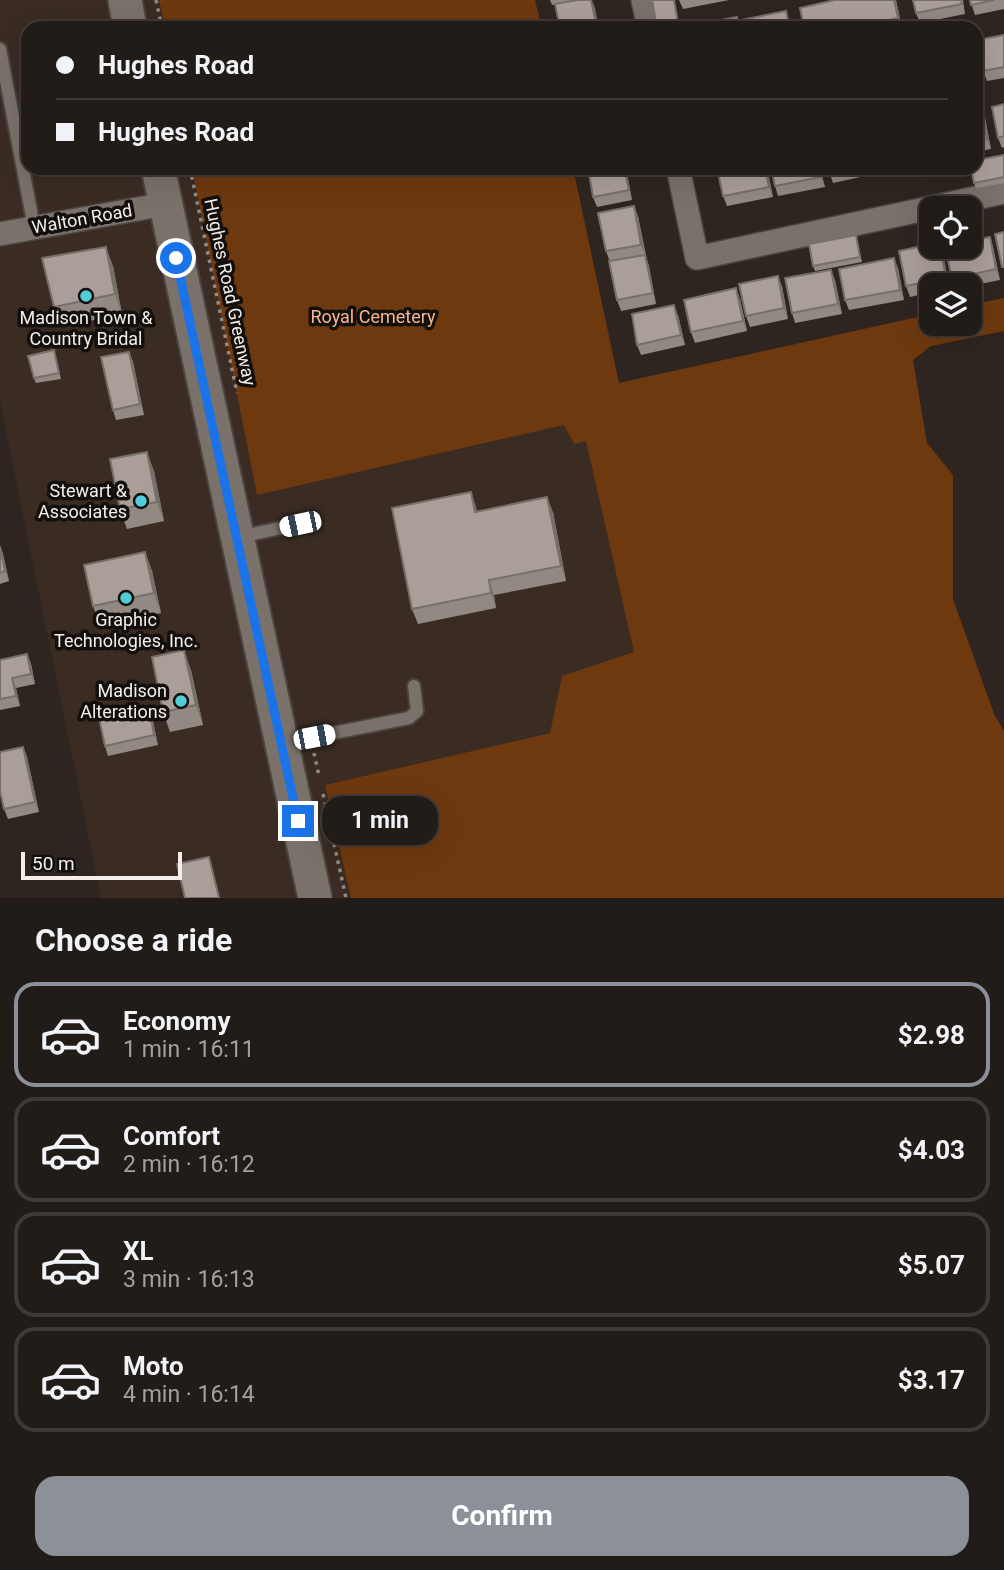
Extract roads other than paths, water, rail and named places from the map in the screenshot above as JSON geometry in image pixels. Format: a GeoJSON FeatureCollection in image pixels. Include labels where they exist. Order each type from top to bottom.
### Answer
{"type":"FeatureCollection","features":[{"type":"Feature","properties":{"kind":"main road"},"geometry":{"type":"LineString","coordinates":[[125,0],[129,21]]}},
{"type":"Feature","properties":{"kind":"main road"},"geometry":{"type":"LineString","coordinates":[[159,175],[315,898]]}},
{"type":"Feature","properties":{"kind":"street"},"geometry":{"type":"LineString","coordinates":[[643,0],[648,21]]}},
{"type":"Feature","properties":{"kind":"street"},"geometry":{"type":"LineString","coordinates":[[679,175],[697,258],[1004,192]]}},
{"type":"Feature","properties":{"kind":"street","name":"Walton Road"},"geometry":{"type":"LineString","coordinates":[[0,234],[165,204]]}},
{"type":"Feature","properties":{"kind":"lane"},"geometry":{"type":"LineString","coordinates":[[0,49],[21,159]]}},
{"type":"Feature","properties":{"kind":"lane"},"geometry":{"type":"LineString","coordinates":[[24,175],[34,227]]}},
{"type":"Feature","properties":{"kind":"lane"},"geometry":{"type":"LineString","coordinates":[[236,538],[313,521]]}},
{"type":"Feature","properties":{"kind":"lane"},"geometry":{"type":"LineString","coordinates":[[281,744],[409,718],[416,711],[414,685]]}},
{"type":"Feature","properties":{"kind":"place","name":"Madison Town & Country Bridal"},"geometry":{"type":"Point","coordinates":[86,296]}},
{"type":"Feature","properties":{"kind":"place","name":"Stewart & Associates"},"geometry":{"type":"Point","coordinates":[141,501]}},
{"type":"Feature","properties":{"kind":"place","name":"Graphic Technologies, Inc."},"geometry":{"type":"Point","coordinates":[126,598]}},
{"type":"Feature","properties":{"kind":"place","name":"Madison Alterations"},"geometry":{"type":"Point","coordinates":[181,701]}},
{"type":"Feature","properties":{"kind":"park label","name":"Royal Cemetery"},"geometry":{"type":"Point","coordinates":[373,317]}}]}
